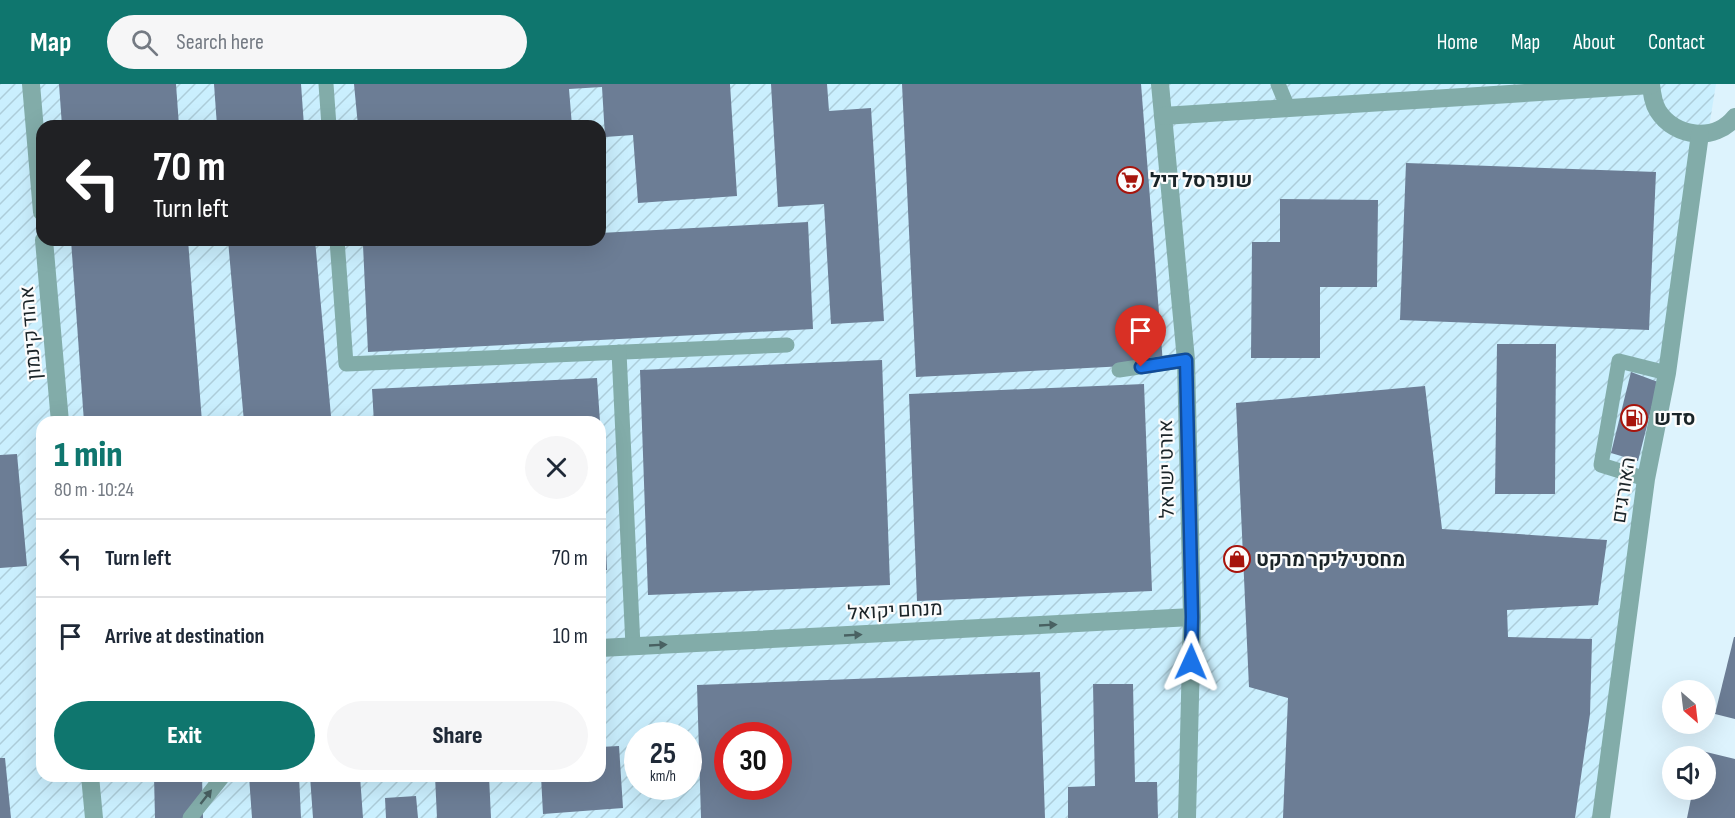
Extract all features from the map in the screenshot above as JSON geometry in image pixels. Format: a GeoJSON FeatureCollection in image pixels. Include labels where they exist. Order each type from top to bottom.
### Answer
{"type":"FeatureCollection","features":[{"type":"Feature","properties":{"kind":"street"},"geometry":{"type":"LineString","coordinates":[[31,84],[36,142]]}},
{"type":"Feature","properties":{"kind":"street","name":"אורט ישראל"},"geometry":{"type":"LineString","coordinates":[[1160,84],[1186,360],[1192,617],[1187,818]]}},
{"type":"Feature","properties":{"kind":"street"},"geometry":{"type":"LineString","coordinates":[[1163,116],[1651,84],[1652,98],[1657,110],[1675,128],[1687,133],[1711,133],[1722,128],[1735,117]]}},
{"type":"Feature","properties":{"kind":"street","name":"האורגים"},"geometry":{"type":"LineString","coordinates":[[1601,818],[1646,479],[1667,373],[1700,134]]}},
{"type":"Feature","properties":{"kind":"street","name":"אהוד קינמון"},"geometry":{"type":"LineString","coordinates":[[45,246],[59,416]]}},
{"type":"Feature","properties":{"kind":"street","name":"מנחם יקואל"},"geometry":{"type":"LineString","coordinates":[[606,648],[1192,617]]}},
{"type":"Feature","properties":{"kind":"street"},"geometry":{"type":"LineString","coordinates":[[91,782],[94,818]]}},
{"type":"Feature","properties":{"kind":"lane"},"geometry":{"type":"LineString","coordinates":[[326,84],[329,120]]}},
{"type":"Feature","properties":{"kind":"lane"},"geometry":{"type":"LineString","coordinates":[[1278,84],[1288,108]]}},
{"type":"Feature","properties":{"kind":"lane"},"geometry":{"type":"LineString","coordinates":[[337,246],[346,364],[787,345]]}},
{"type":"Feature","properties":{"kind":"lane"},"geometry":{"type":"LineString","coordinates":[[619,352],[633,646]]}},
{"type":"Feature","properties":{"kind":"lane"},"geometry":{"type":"LineString","coordinates":[[1119,370],[1186,360]]}},
{"type":"Feature","properties":{"kind":"lane"},"geometry":{"type":"LineString","coordinates":[[1646,479],[1601,465],[1619,361],[1667,373]]}},
{"type":"Feature","properties":{"kind":"lane"},"geometry":{"type":"LineString","coordinates":[[190,818],[218,782]]}},
{"type":"Feature","properties":{"kind":"shaded area"},"geometry":{"type":"Polygon","coordinates":[[[0,84],[1716,84],[1598,818],[0,818],[0,84]]]}},
{"type":"Feature","properties":{"kind":"building"},"geometry":{"type":"Polygon","coordinates":[[[59,84],[176,84],[179,120],[62,120],[59,84]]]}},
{"type":"Feature","properties":{"kind":"building"},"geometry":{"type":"Polygon","coordinates":[[[214,84],[301,84],[304,120],[217,120],[214,84]]]}},
{"type":"Feature","properties":{"kind":"building"},"geometry":{"type":"Polygon","coordinates":[[[354,84],[730,84],[737,196],[638,203],[633,135],[606,137],[602,87],[569,89],[572,120],[357,120],[354,84]]]}},
{"type":"Feature","properties":{"kind":"building"},"geometry":{"type":"Polygon","coordinates":[[[771,84],[827,84],[829,111],[871,108],[884,321],[831,324],[824,204],[778,207],[771,84]]]}},
{"type":"Feature","properties":{"kind":"building"},"geometry":{"type":"Polygon","coordinates":[[[902,84],[1141,84],[1163,364],[916,377],[902,84]]]}},
{"type":"Feature","properties":{"kind":"building"},"geometry":{"type":"Polygon","coordinates":[[[1406,163],[1656,172],[1649,330],[1400,320],[1406,163]]]}},
{"type":"Feature","properties":{"kind":"building"},"geometry":{"type":"Polygon","coordinates":[[[1280,199],[1378,200],[1377,287],[1320,287],[1320,358],[1251,358],[1252,242],[1280,242],[1280,199]]]}},
{"type":"Feature","properties":{"kind":"building"},"geometry":{"type":"Polygon","coordinates":[[[808,222],[813,329],[368,352],[363,246],[606,246],[606,233],[808,222]]]}},
{"type":"Feature","properties":{"kind":"building"},"geometry":{"type":"Polygon","coordinates":[[[71,246],[188,246],[202,416],[84,416],[71,246]]]}},
{"type":"Feature","properties":{"kind":"building"},"geometry":{"type":"Polygon","coordinates":[[[229,246],[316,246],[331,416],[243,416],[229,246]]]}},
{"type":"Feature","properties":{"kind":"building"},"geometry":{"type":"Polygon","coordinates":[[[1497,344],[1556,344],[1555,494],[1495,494],[1497,344]]]}},
{"type":"Feature","properties":{"kind":"building"},"geometry":{"type":"Polygon","coordinates":[[[882,360],[890,585],[648,595],[640,370],[882,360]]]}},
{"type":"Feature","properties":{"kind":"building","name":"סדש"},"geometry":{"type":"Polygon","coordinates":[[[1631,372],[1658,382],[1638,461],[1611,453],[1631,372]]]}},
{"type":"Feature","properties":{"kind":"building"},"geometry":{"type":"Polygon","coordinates":[[[597,378],[600,416],[374,416],[372,389],[597,378]]]}},
{"type":"Feature","properties":{"kind":"building"},"geometry":{"type":"Polygon","coordinates":[[[1144,384],[1152,591],[917,601],[909,394],[1144,384]]]}},
{"type":"Feature","properties":{"kind":"building"},"geometry":{"type":"Polygon","coordinates":[[[1425,386],[1442,529],[1607,540],[1598,605],[1507,610],[1508,637],[1592,639],[1590,714],[1575,818],[1283,818],[1288,698],[1249,687],[1236,403],[1425,386]]]}},
{"type":"Feature","properties":{"kind":"building"},"geometry":{"type":"Polygon","coordinates":[[[17,454],[27,566],[0,568],[0,455],[17,454]]]}},
{"type":"Feature","properties":{"kind":"building"},"geometry":{"type":"Polygon","coordinates":[[[1735,637],[1735,719],[1716,714],[1735,637]]]}},
{"type":"Feature","properties":{"kind":"building"},"geometry":{"type":"Polygon","coordinates":[[[1040,672],[1045,818],[701,818],[702,722],[698,722],[697,685],[1040,672]]]}},
{"type":"Feature","properties":{"kind":"building"},"geometry":{"type":"Polygon","coordinates":[[[1093,684],[1133,684],[1135,782],[1157,782],[1158,818],[1068,818],[1068,787],[1095,786],[1093,684]]]}},
{"type":"Feature","properties":{"kind":"building"},"geometry":{"type":"Polygon","coordinates":[[[619,746],[623,808],[543,814],[541,782],[606,782],[606,747],[619,746]]]}},
{"type":"Feature","properties":{"kind":"building"},"geometry":{"type":"Polygon","coordinates":[[[1716,754],[1735,759],[1735,818],[1687,818],[1691,800],[1716,800],[1716,754]]]}},
{"type":"Feature","properties":{"kind":"building"},"geometry":{"type":"Polygon","coordinates":[[[0,758],[5,758],[11,818],[0,818],[0,758]]]}},
{"type":"Feature","properties":{"kind":"building"},"geometry":{"type":"Polygon","coordinates":[[[154,782],[202,782],[203,818],[155,818],[154,782]]]}},
{"type":"Feature","properties":{"kind":"building"},"geometry":{"type":"Polygon","coordinates":[[[249,782],[299,782],[301,818],[252,818],[249,782]]]}},
{"type":"Feature","properties":{"kind":"building"},"geometry":{"type":"Polygon","coordinates":[[[310,782],[360,782],[363,818],[313,818],[310,782]]]}},
{"type":"Feature","properties":{"kind":"building"},"geometry":{"type":"Polygon","coordinates":[[[435,782],[489,782],[491,818],[437,818],[435,782]]]}},
{"type":"Feature","properties":{"kind":"building"},"geometry":{"type":"Polygon","coordinates":[[[416,796],[418,818],[386,818],[385,798],[416,796]]]}},
{"type":"Feature","properties":{"kind":"place","name":"שופרסל דיל"},"geometry":{"type":"Point","coordinates":[1130,180]}},
{"type":"Feature","properties":{"kind":"place","name":"סדש"},"geometry":{"type":"Point","coordinates":[1634,418]}},
{"type":"Feature","properties":{"kind":"place","name":"מחסני ליקר מרקט"},"geometry":{"type":"Point","coordinates":[1237,559]}},
{"type":"Feature","properties":{"kind":"route"},"geometry":{"type":"LineString","coordinates":[[1141,367],[1186,360],[1191,662]]}}]}
